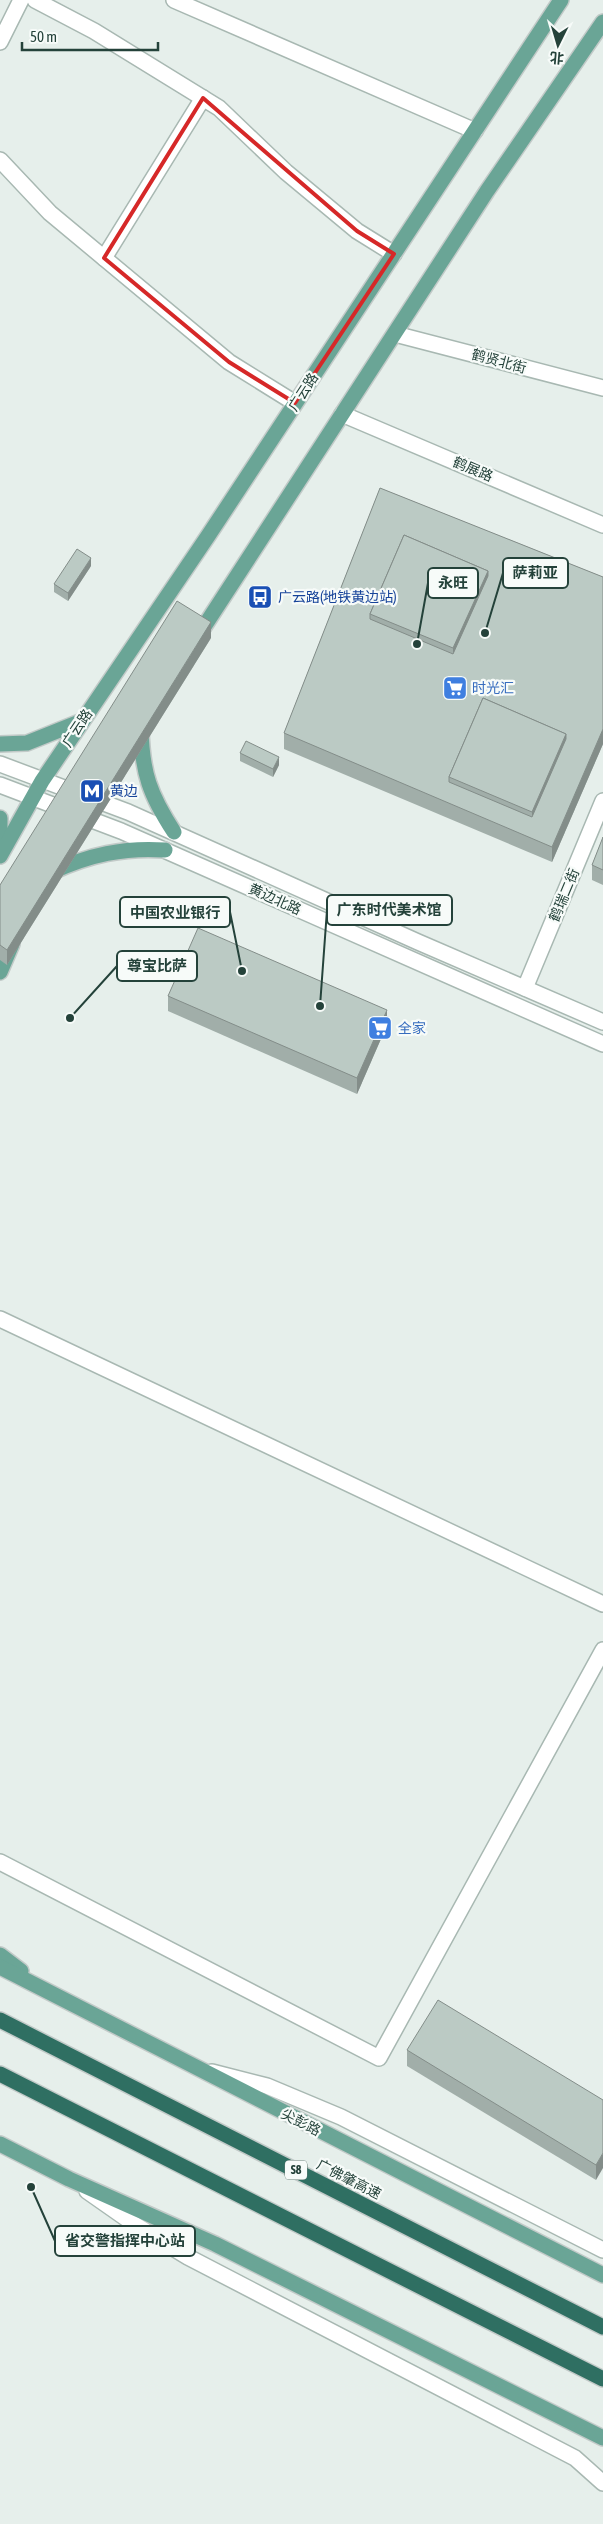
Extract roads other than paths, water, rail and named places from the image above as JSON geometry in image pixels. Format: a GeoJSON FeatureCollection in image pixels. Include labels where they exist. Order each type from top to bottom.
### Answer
{"type":"FeatureCollection","features":[{"type":"Feature","properties":{"kind":"highway","name":"广佛肇高速"},"geometry":{"type":"LineString","coordinates":[[0,2020],[598,2324]]}},
{"type":"Feature","properties":{"kind":"highway"},"geometry":{"type":"LineString","coordinates":[[0,2074],[603,2379]]}},
{"type":"Feature","properties":{"kind":"main road","name":"广云路"},"geometry":{"type":"LineString","coordinates":[[0,856],[42,781],[296,403],[561,0]]}},
{"type":"Feature","properties":{"kind":"main road"},"geometry":{"type":"LineString","coordinates":[[189,650],[488,191],[603,22]]}},
{"type":"Feature","properties":{"kind":"main road"},"geometry":{"type":"LineString","coordinates":[[138,638],[154,649]]}},
{"type":"Feature","properties":{"kind":"main road"},"geometry":{"type":"LineString","coordinates":[[127,744],[145,718],[142,748],[146,776],[154,801],[174,832]]}},
{"type":"Feature","properties":{"kind":"main road"},"geometry":{"type":"LineString","coordinates":[[0,744],[26,743],[82,721]]}},
{"type":"Feature","properties":{"kind":"main road"},"geometry":{"type":"LineString","coordinates":[[70,828],[100,784]]}},
{"type":"Feature","properties":{"kind":"main road"},"geometry":{"type":"LineString","coordinates":[[0,818],[0,844]]}},
{"type":"Feature","properties":{"kind":"main road"},"geometry":{"type":"LineString","coordinates":[[54,855],[41,879],[102,853],[139,848],[165,850]]}},
{"type":"Feature","properties":{"kind":"main road"},"geometry":{"type":"LineString","coordinates":[[0,972],[18,929]]}},
{"type":"Feature","properties":{"kind":"main road"},"geometry":{"type":"LineString","coordinates":[[0,1955],[44,1990]]}},
{"type":"Feature","properties":{"kind":"main road","name":"尖彭路"},"geometry":{"type":"LineString","coordinates":[[0,1967],[188,2065],[603,2275]]}},
{"type":"Feature","properties":{"kind":"main road"},"geometry":{"type":"LineString","coordinates":[[0,2144],[69,2178],[215,2244],[603,2438]]}},
{"type":"Feature","properties":{"kind":"street"},"geometry":{"type":"LineString","coordinates":[[0,42],[21,0]]}},
{"type":"Feature","properties":{"kind":"street"},"geometry":{"type":"LineString","coordinates":[[35,0],[94,32],[219,108],[286,172],[357,231],[394,254]]}},
{"type":"Feature","properties":{"kind":"street"},"geometry":{"type":"LineString","coordinates":[[174,0],[475,131]]}},
{"type":"Feature","properties":{"kind":"street"},"geometry":{"type":"LineString","coordinates":[[104,258],[203,98]]}},
{"type":"Feature","properties":{"kind":"street"},"geometry":{"type":"LineString","coordinates":[[0,160],[50,213],[229,362],[296,403]]}},
{"type":"Feature","properties":{"kind":"street","name":"鹤贤北街"},"geometry":{"type":"LineString","coordinates":[[394,334],[603,388]]}},
{"type":"Feature","properties":{"kind":"street","name":"鹤展路"},"geometry":{"type":"LineString","coordinates":[[342,414],[603,525]]}},
{"type":"Feature","properties":{"kind":"street","name":"黄边北路"},"geometry":{"type":"LineString","coordinates":[[0,764],[174,832],[603,1022]]}},
{"type":"Feature","properties":{"kind":"street","name":"黄边北路"},"geometry":{"type":"LineString","coordinates":[[0,785],[165,850],[603,1044]]}},
{"type":"Feature","properties":{"kind":"street","name":"鹤瑞二街"},"geometry":{"type":"LineString","coordinates":[[525,988],[603,802]]}},
{"type":"Feature","properties":{"kind":"street"},"geometry":{"type":"LineString","coordinates":[[0,1319],[603,1604]]}},
{"type":"Feature","properties":{"kind":"street"},"geometry":{"type":"LineString","coordinates":[[0,1862],[379,2058],[603,1650]]}},
{"type":"Feature","properties":{"kind":"street"},"geometry":{"type":"LineString","coordinates":[[188,2065],[267,2086],[341,2117],[603,2250]]}},
{"type":"Feature","properties":{"kind":"street"},"geometry":{"type":"LineString","coordinates":[[69,2178],[137,2226],[188,2257],[575,2458],[603,2467]]}},
{"type":"Feature","properties":{"kind":"street"},"geometry":{"type":"LineString","coordinates":[[575,2458],[603,2483]]}},
{"type":"Feature","properties":{"kind":"place","name":"广云路(地铁黄边站)"},"geometry":{"type":"Point","coordinates":[260,597]}},
{"type":"Feature","properties":{"kind":"place","name":"萨莉亚"},"geometry":{"type":"Point","coordinates":[485,633]}},
{"type":"Feature","properties":{"kind":"place","name":"永旺"},"geometry":{"type":"Point","coordinates":[417,644]}},
{"type":"Feature","properties":{"kind":"place","name":"时光汇"},"geometry":{"type":"Point","coordinates":[455,688]}},
{"type":"Feature","properties":{"kind":"place","name":"黄边"},"geometry":{"type":"Point","coordinates":[92,791]}},
{"type":"Feature","properties":{"kind":"place","name":"中国农业银行"},"geometry":{"type":"Point","coordinates":[242,971]}},
{"type":"Feature","properties":{"kind":"place","name":"广东时代美术馆"},"geometry":{"type":"Point","coordinates":[320,1006]}},
{"type":"Feature","properties":{"kind":"place","name":"尊宝比萨"},"geometry":{"type":"Point","coordinates":[70,1018]}},
{"type":"Feature","properties":{"kind":"place","name":"全家"},"geometry":{"type":"Point","coordinates":[380,1028]}},
{"type":"Feature","properties":{"kind":"place","name":"省交警指挥中心站"},"geometry":{"type":"Point","coordinates":[31,2187]}}]}
